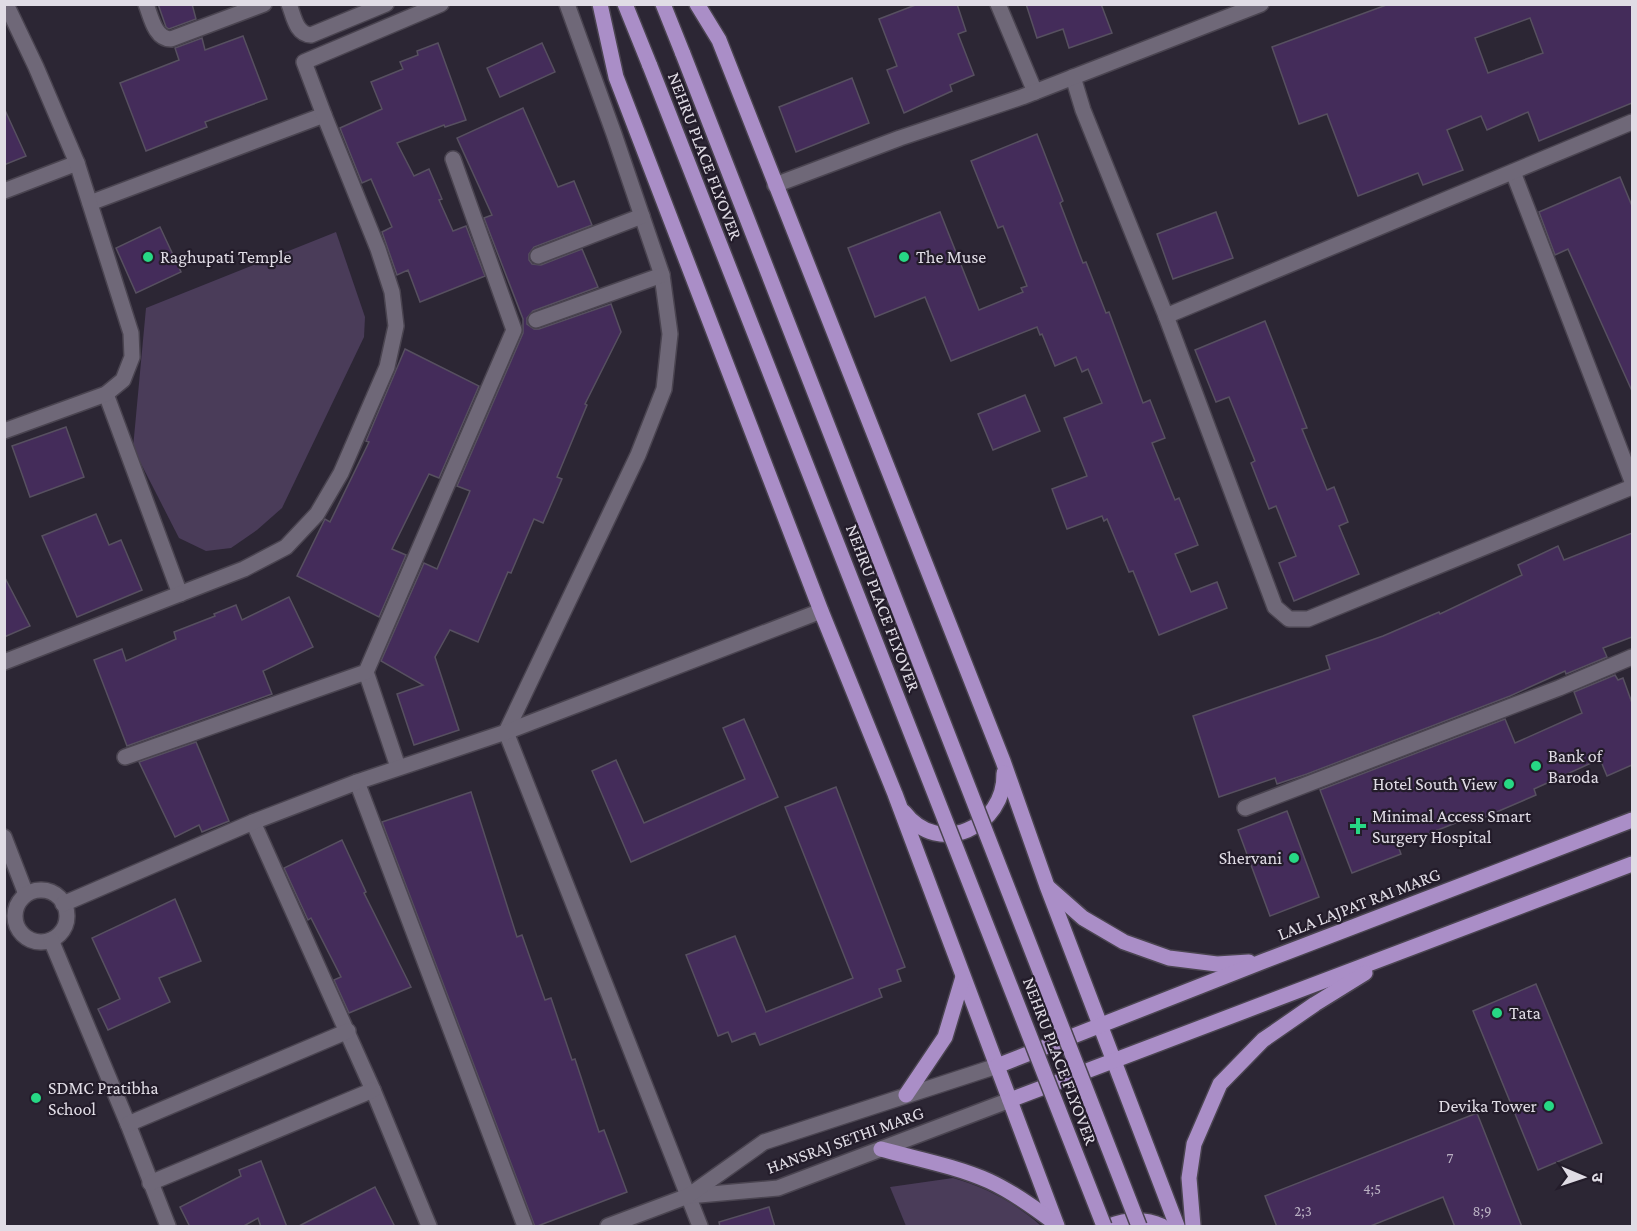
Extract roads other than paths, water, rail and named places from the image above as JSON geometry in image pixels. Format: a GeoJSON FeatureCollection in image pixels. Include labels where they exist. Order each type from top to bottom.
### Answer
{"type":"FeatureCollection","features":[{"type":"Feature","properties":{"kind":"main road"},"geometry":{"type":"LineString","coordinates":[[600,4],[616,76],[821,611],[900,806],[918,826],[944,834],[957,834],[970,830],[992,814],[999,802],[1003,789],[1003,761]]}},
{"type":"Feature","properties":{"kind":"main road","name":"NEHRU PLACE FLYOVER"},"geometry":{"type":"LineString","coordinates":[[625,4],[1104,1227]]}},
{"type":"Feature","properties":{"kind":"main road","name":"NEHRU PLACE FLYOVER"},"geometry":{"type":"LineString","coordinates":[[663,4],[1139,1227]]}},
{"type":"Feature","properties":{"kind":"main road"},"geometry":{"type":"LineString","coordinates":[[697,4],[719,40],[1003,761],[1047,886],[1177,1227]]}},
{"type":"Feature","properties":{"kind":"main road"},"geometry":{"type":"LineString","coordinates":[[895,794],[1057,1225]]}},
{"type":"Feature","properties":{"kind":"main road","name":"LALA LAJPAT RAI MARG"},"geometry":{"type":"LineString","coordinates":[[997,1066],[1632,820]]}},
{"type":"Feature","properties":{"kind":"main road"},"geometry":{"type":"LineString","coordinates":[[1010,1100],[1632,864]]}},
{"type":"Feature","properties":{"kind":"main road"},"geometry":{"type":"LineString","coordinates":[[1047,886],[1083,918],[1124,942],[1151,952],[1169,958],[1217,964],[1264,961]]}},
{"type":"Feature","properties":{"kind":"main road"},"geometry":{"type":"LineString","coordinates":[[1193,1227],[1190,1178],[1194,1144],[1220,1084],[1263,1040],[1315,1004],[1399,953]]}},
{"type":"Feature","properties":{"kind":"main road"},"geometry":{"type":"LineString","coordinates":[[906,1095],[945,1037],[963,977]]}},
{"type":"Feature","properties":{"kind":"main road"},"geometry":{"type":"LineString","coordinates":[[881,1149],[989,1181],[1017,1196],[1057,1225]]}},
{"type":"Feature","properties":{"kind":"main road"},"geometry":{"type":"LineString","coordinates":[[1109,1227],[1120,1222],[1134,1220],[1147,1221],[1162,1227]]}},
{"type":"Feature","properties":{"kind":"street"},"geometry":{"type":"LineString","coordinates":[[4,430],[106,394],[123,380],[132,357],[130,333],[77,163],[6,4]]}},
{"type":"Feature","properties":{"kind":"street"},"geometry":{"type":"LineString","coordinates":[[146,4],[159,35],[164,39],[171,39],[264,4]]}},
{"type":"Feature","properties":{"kind":"street"},"geometry":{"type":"LineString","coordinates":[[289,4],[302,33],[311,35],[386,4]]}},
{"type":"Feature","properties":{"kind":"street"},"geometry":{"type":"LineString","coordinates":[[4,662],[244,569],[286,547],[317,514],[341,473],[387,367],[396,326],[392,292],[378,249],[304,62],[441,4]]}},
{"type":"Feature","properties":{"kind":"street"},"geometry":{"type":"LineString","coordinates":[[567,4],[662,275],[670,334],[664,390],[638,455],[506,732],[700,1227]]}},
{"type":"Feature","properties":{"kind":"street"},"geometry":{"type":"LineString","coordinates":[[998,4],[1035,92]]}},
{"type":"Feature","properties":{"kind":"street"},"geometry":{"type":"LineString","coordinates":[[775,185],[900,138],[1035,92],[1261,4]]}},
{"type":"Feature","properties":{"kind":"street"},"geometry":{"type":"LineString","coordinates":[[1073,77],[1083,110],[1166,316],[1275,607],[1289,620],[1308,619],[1632,487]]}},
{"type":"Feature","properties":{"kind":"street"},"geometry":{"type":"LineString","coordinates":[[90,203],[324,115]]}},
{"type":"Feature","properties":{"kind":"street"},"geometry":{"type":"LineString","coordinates":[[1166,316],[1632,122]]}},
{"type":"Feature","properties":{"kind":"street"},"geometry":{"type":"LineString","coordinates":[[398,768],[366,672],[514,330],[453,159]]}},
{"type":"Feature","properties":{"kind":"street"},"geometry":{"type":"LineString","coordinates":[[4,191],[77,163]]}},
{"type":"Feature","properties":{"kind":"street"},"geometry":{"type":"LineString","coordinates":[[1513,172],[1632,481]]}},
{"type":"Feature","properties":{"kind":"street"},"geometry":{"type":"LineString","coordinates":[[538,256],[642,216]]}},
{"type":"Feature","properties":{"kind":"street"},"geometry":{"type":"LineString","coordinates":[[536,320],[662,275]]}},
{"type":"Feature","properties":{"kind":"street"},"geometry":{"type":"LineString","coordinates":[[106,394],[180,594]]}},
{"type":"Feature","properties":{"kind":"street"},"geometry":{"type":"LineString","coordinates":[[63,904],[253,822],[357,782],[506,732],[821,611]]}},
{"type":"Feature","properties":{"kind":"street"},"geometry":{"type":"LineString","coordinates":[[1245,808],[1538,696],[1632,657]]}},
{"type":"Feature","properties":{"kind":"street"},"geometry":{"type":"LineString","coordinates":[[125,757],[366,672]]}},
{"type":"Feature","properties":{"kind":"street"},"geometry":{"type":"LineString","coordinates":[[357,782],[525,1227]]}},
{"type":"Feature","properties":{"kind":"street"},"geometry":{"type":"LineString","coordinates":[[253,822],[348,1031],[429,1227]]}},
{"type":"Feature","properties":{"kind":"street"},"geometry":{"type":"LineString","coordinates":[[4,837],[26,894]]}},
{"type":"Feature","properties":{"kind":"street"},"geometry":{"type":"LineString","coordinates":[[44,890],[56,895],[63,904],[66,922],[60,933],[51,940],[41,942],[32,940],[11,930],[16,907],[26,894],[44,890]]}},
{"type":"Feature","properties":{"kind":"street"},"geometry":{"type":"LineString","coordinates":[[51,940],[128,1124],[168,1227]]}},
{"type":"Feature","properties":{"kind":"street"},"geometry":{"type":"LineString","coordinates":[[128,1124],[348,1031]]}},
{"type":"Feature","properties":{"kind":"street","name":"HANSRAJ SETHI MARG"},"geometry":{"type":"LineString","coordinates":[[608,1227],[688,1196],[764,1142],[997,1066]]}},
{"type":"Feature","properties":{"kind":"street"},"geometry":{"type":"LineString","coordinates":[[150,1183],[373,1090]]}},
{"type":"Feature","properties":{"kind":"street","name":"HANSRAJ SETHI MARG"},"geometry":{"type":"LineString","coordinates":[[688,1196],[778,1188],[1010,1100]]}},
{"type":"Feature","properties":{"kind":"place","name":"Raghupati Temple"},"geometry":{"type":"Point","coordinates":[148,257]}},
{"type":"Feature","properties":{"kind":"place","name":"The Muse"},"geometry":{"type":"Point","coordinates":[904,257]}},
{"type":"Feature","properties":{"kind":"place","name":"Bank of Baroda"},"geometry":{"type":"Point","coordinates":[1536,766]}},
{"type":"Feature","properties":{"kind":"place","name":"Hotel South View"},"geometry":{"type":"Point","coordinates":[1509,784]}},
{"type":"Feature","properties":{"kind":"place","name":"Minimal Access Smart Surgery Hospital"},"geometry":{"type":"Point","coordinates":[1358,826]}},
{"type":"Feature","properties":{"kind":"place","name":"Shervani"},"geometry":{"type":"Point","coordinates":[1294,858]}},
{"type":"Feature","properties":{"kind":"place","name":"Tata"},"geometry":{"type":"Point","coordinates":[1497,1013]}},
{"type":"Feature","properties":{"kind":"place","name":"SDMC Pratibha School"},"geometry":{"type":"Point","coordinates":[36,1098]}},
{"type":"Feature","properties":{"kind":"place","name":"Devika Tower"},"geometry":{"type":"Point","coordinates":[1549,1106]}}]}
